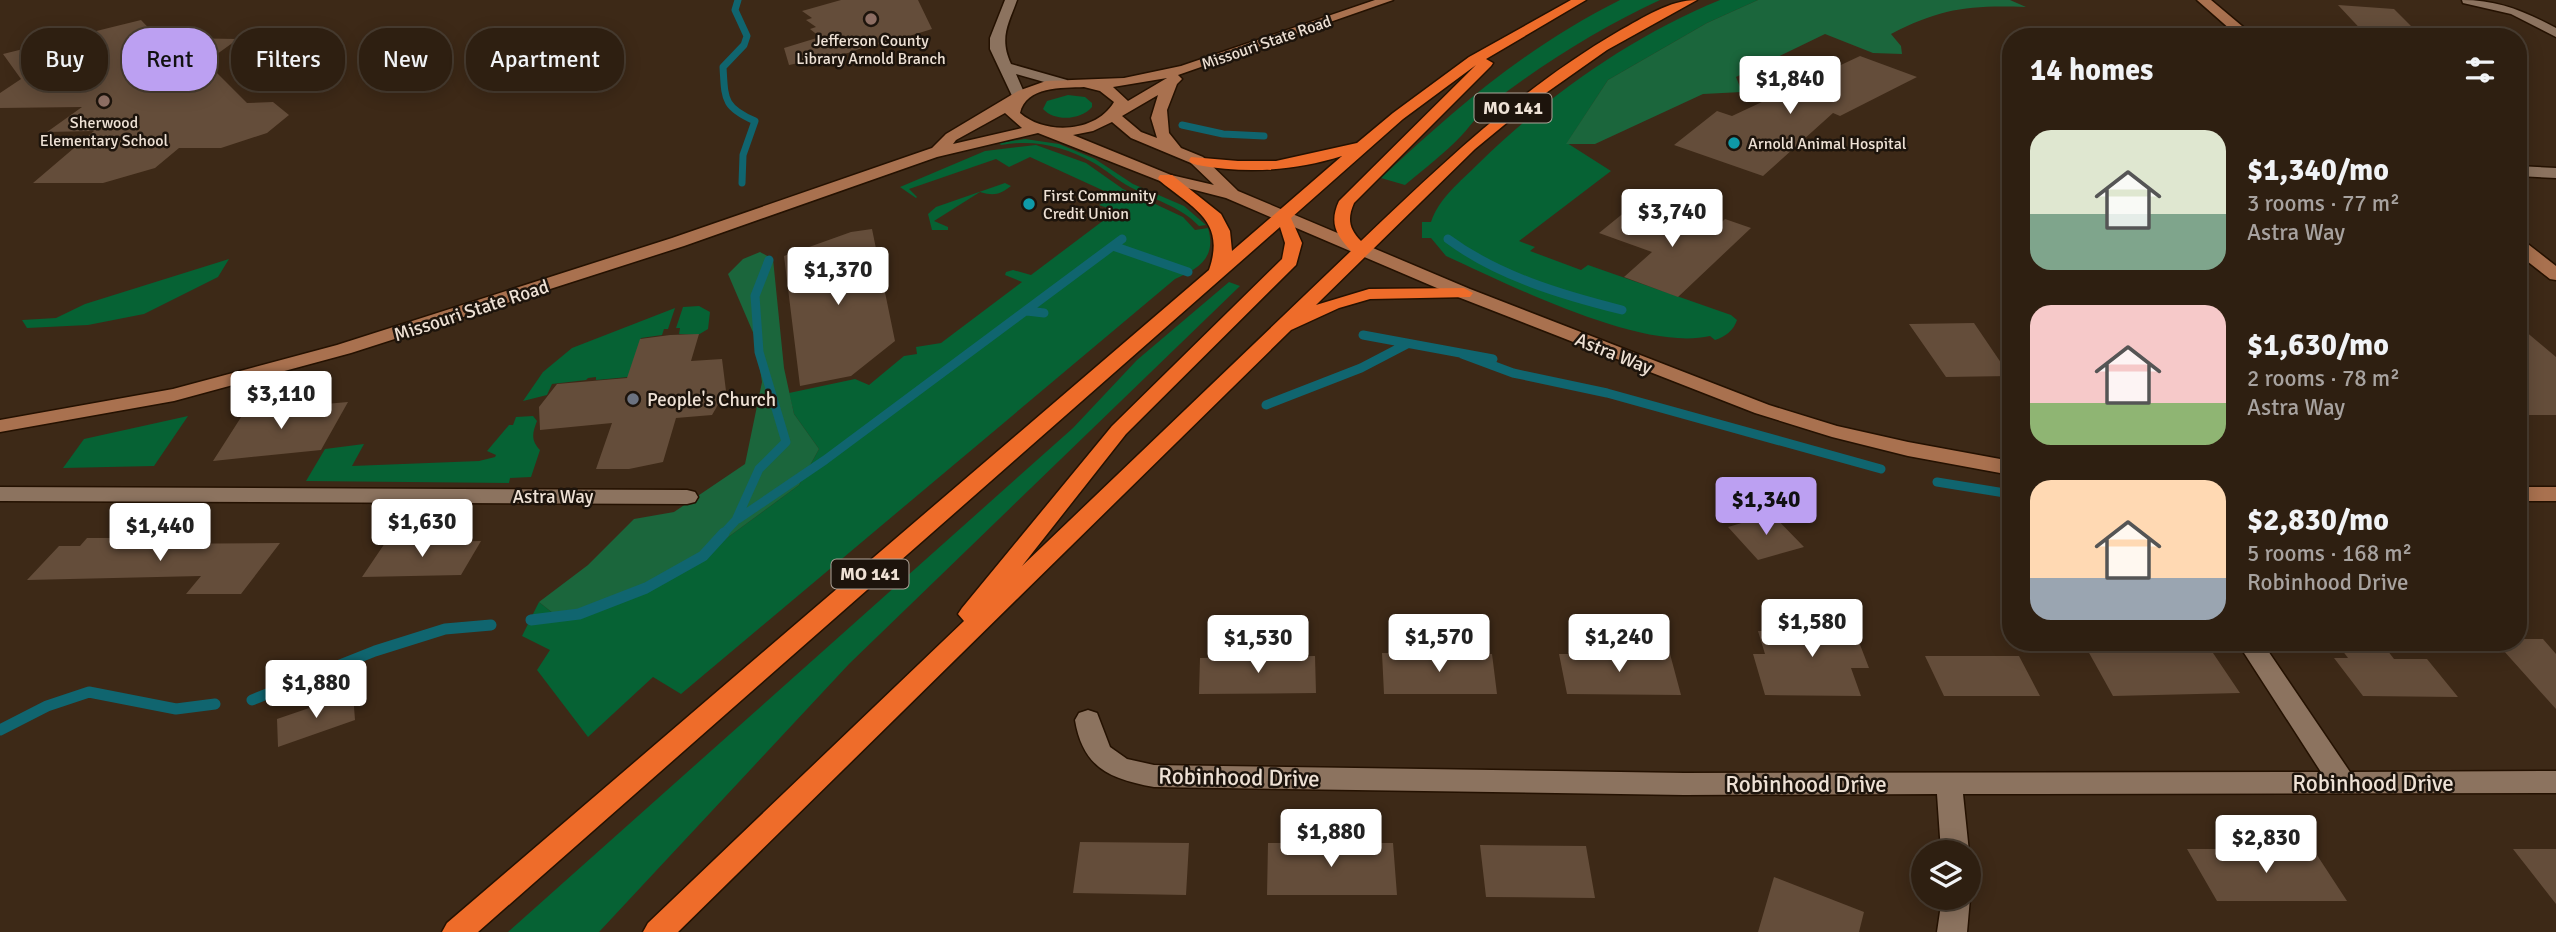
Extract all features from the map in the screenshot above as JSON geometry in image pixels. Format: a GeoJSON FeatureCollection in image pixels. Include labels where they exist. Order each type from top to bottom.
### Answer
{"type":"FeatureCollection","features":[{"type":"Feature","properties":{"kind":"highway","name":"MO 141"},"geometry":{"type":"LineString","coordinates":[[457,932],[1365,143],[1438,85],[1514,35],[1580,0]]}},
{"type":"Feature","properties":{"kind":"highway","name":"MO 141"},"geometry":{"type":"LineString","coordinates":[[658,932],[1470,146],[1545,83],[1624,33],[1691,0]]}},
{"type":"Feature","properties":{"kind":"highway"},"geometry":{"type":"LineString","coordinates":[[1360,250],[1347,237],[1341,226],[1340,214],[1347,201],[1514,35]]}},
{"type":"Feature","properties":{"kind":"highway"},"geometry":{"type":"LineString","coordinates":[[1196,159],[1243,167],[1290,166],[1365,143]]}},
{"type":"Feature","properties":{"kind":"highway"},"geometry":{"type":"LineString","coordinates":[[1166,178],[1215,218],[1220,226],[1224,252],[1218,270]]}},
{"type":"Feature","properties":{"kind":"highway"},"geometry":{"type":"LineString","coordinates":[[907,691],[1119,430],[1290,261],[1295,248],[1293,237],[1281,215]]}},
{"type":"Feature","properties":{"kind":"highway"},"geometry":{"type":"LineString","coordinates":[[1275,334],[1333,304],[1369,294],[1464,293]]}},
{"type":"Feature","properties":{"kind":"street"},"geometry":{"type":"LineString","coordinates":[[1011,0],[997,38],[997,49],[1017,99]]}},
{"type":"Feature","properties":{"kind":"street","name":"Missouri State Road"},"geometry":{"type":"LineString","coordinates":[[932,153],[951,137],[1035,88],[1062,83],[1139,80],[1184,70],[1387,0]]}},
{"type":"Feature","properties":{"kind":"street"},"geometry":{"type":"LineString","coordinates":[[2203,0],[2237,28]]}},
{"type":"Feature","properties":{"kind":"street"},"geometry":{"type":"LineString","coordinates":[[2468,0],[2515,11],[2556,33]]}},
{"type":"Feature","properties":{"kind":"street"},"geometry":{"type":"LineString","coordinates":[[1006,67],[1062,83]]}},
{"type":"Feature","properties":{"kind":"street","name":"Missouri State Road"},"geometry":{"type":"LineString","coordinates":[[0,426],[174,395],[344,349],[678,242],[932,153],[1043,130],[1091,127],[1170,83],[1184,70]]}},
{"type":"Feature","properties":{"kind":"street","name":"Astra Way"},"geometry":{"type":"LineString","coordinates":[[1084,83],[1115,93],[1121,102],[1116,114],[1136,135],[1196,159],[1232,194]]}},
{"type":"Feature","properties":{"kind":"street"},"geometry":{"type":"LineString","coordinates":[[1170,83],[1158,113],[1157,125],[1161,137],[1174,149]]}},
{"type":"Feature","properties":{"kind":"street","name":"Astra Way"},"geometry":{"type":"LineString","coordinates":[[1017,99],[1012,114],[1016,120],[1166,178],[1232,194],[1464,293],[1703,388],[1797,420],[1908,449],[2002,466]]}},
{"type":"Feature","properties":{"kind":"street"},"geometry":{"type":"LineString","coordinates":[[2527,171],[2556,173]]}},
{"type":"Feature","properties":{"kind":"street"},"geometry":{"type":"LineString","coordinates":[[2527,252],[2556,275]]}},
{"type":"Feature","properties":{"kind":"street","name":"Astra Way"},"geometry":{"type":"LineString","coordinates":[[0,494],[687,497]]}},
{"type":"Feature","properties":{"kind":"street"},"geometry":{"type":"LineString","coordinates":[[2527,494],[2556,494]]}},
{"type":"Feature","properties":{"kind":"street"},"geometry":{"type":"LineString","coordinates":[[2255,651],[2343,783]]}},
{"type":"Feature","properties":{"kind":"street","name":"Robinhood Drive"},"geometry":{"type":"LineString","coordinates":[[1088,720],[1089,736],[1114,766],[1133,773],[1154,776],[1684,784],[2556,782]]}},
{"type":"Feature","properties":{"kind":"street"},"geometry":{"type":"LineString","coordinates":[[1949,783],[1954,840]]}},
{"type":"Feature","properties":{"kind":"street"},"geometry":{"type":"LineString","coordinates":[[1952,932],[1955,910]]}},
{"type":"Feature","properties":{"kind":"green space"},"geometry":{"type":"Polygon","coordinates":[[[1620,0],[1660,0],[1572,47],[1531,74],[1487,107],[1455,142],[1405,185],[1381,178],[1465,103],[1523,58],[1620,0]]]}},
{"type":"Feature","properties":{"kind":"green space"},"geometry":{"type":"Polygon","coordinates":[[[1720,0],[1758,0],[1707,23],[1608,80],[1567,143],[1611,171],[1519,241],[1535,247],[1530,251],[1581,270],[1588,265],[1731,315],[1737,320],[1729,333],[1715,340],[1710,336],[1682,338],[1649,334],[1613,325],[1576,313],[1505,283],[1446,256],[1431,238],[1422,238],[1422,222],[1431,222],[1439,205],[1451,191],[1532,115],[1622,50],[1720,0]]]}},
{"type":"Feature","properties":{"kind":"green space"},"geometry":{"type":"Polygon","coordinates":[[[1758,0],[2010,0],[2026,7],[1956,10],[1909,25],[1891,34],[1901,46],[1902,54],[1873,53],[1825,34],[1736,77],[1742,92],[1703,94],[1595,144],[1566,144],[1608,80],[1707,23],[1758,0]]]}},
{"type":"Feature","properties":{"kind":"green space"},"geometry":{"type":"Polygon","coordinates":[[[1068,95],[1085,97],[1092,103],[1092,107],[1081,115],[1068,118],[1054,116],[1043,109],[1047,101],[1068,95]]]}},
{"type":"Feature","properties":{"kind":"green space"},"geometry":{"type":"Polygon","coordinates":[[[1025,139],[1059,144],[1095,159],[1133,184],[1184,206],[1206,225],[1199,226],[1175,208],[1130,187],[1094,163],[1071,152],[1049,145],[999,143],[1025,139]]]}},
{"type":"Feature","properties":{"kind":"green space"},"geometry":{"type":"Polygon","coordinates":[[[1036,145],[1086,163],[1123,189],[1183,217],[1195,230],[1208,228],[1208,255],[1198,266],[1175,279],[681,694],[653,677],[588,737],[537,670],[550,650],[522,636],[539,602],[563,621],[690,565],[799,485],[819,449],[794,414],[789,393],[855,379],[869,385],[904,356],[917,354],[916,347],[941,343],[1022,282],[1005,275],[1006,272],[1013,270],[1031,275],[1116,211],[1099,205],[1113,195],[1030,157],[1009,167],[996,159],[909,189],[916,198],[900,187],[985,151],[1036,145]]]}},
{"type":"Feature","properties":{"kind":"green space"},"geometry":{"type":"Polygon","coordinates":[[[1005,183],[1011,186],[996,194],[980,192],[934,221],[948,227],[948,230],[932,230],[928,214],[936,207],[1005,183]]]}},
{"type":"Feature","properties":{"kind":"green space"},"geometry":{"type":"Polygon","coordinates":[[[760,252],[773,259],[784,368],[794,414],[819,449],[799,485],[690,565],[603,609],[563,621],[539,602],[588,565],[634,519],[674,512],[745,464],[762,382],[755,337],[728,274],[743,259],[760,252]]]}},
{"type":"Feature","properties":{"kind":"green space"},"geometry":{"type":"Polygon","coordinates":[[[229,259],[218,277],[144,314],[88,325],[27,328],[22,320],[56,318],[85,304],[229,259]]]}},
{"type":"Feature","properties":{"kind":"green space"},"geometry":{"type":"Polygon","coordinates":[[[1229,282],[1240,286],[849,664],[599,932],[508,932],[1073,428],[1137,360],[1229,282]]]}},
{"type":"Feature","properties":{"kind":"green space"},"geometry":{"type":"Polygon","coordinates":[[[699,306],[710,312],[708,329],[698,335],[679,334],[680,328],[676,328],[683,307],[699,306]]]}},
{"type":"Feature","properties":{"kind":"green space"},"geometry":{"type":"Polygon","coordinates":[[[675,308],[668,329],[664,329],[662,335],[641,338],[628,377],[596,380],[596,377],[552,384],[547,395],[523,401],[543,372],[572,348],[675,308]]]}},
{"type":"Feature","properties":{"kind":"green space"},"geometry":{"type":"Polygon","coordinates":[[[188,416],[154,466],[63,468],[84,439],[188,416]]]}},
{"type":"Feature","properties":{"kind":"green space"},"geometry":{"type":"Polygon","coordinates":[[[533,416],[537,421],[534,440],[540,450],[531,477],[510,478],[509,483],[306,481],[325,449],[364,444],[352,466],[479,461],[495,457],[496,455],[487,451],[509,425],[513,425],[516,417],[533,416]]]}},
{"type":"Feature","properties":{"kind":"building"},"geometry":{"type":"Polygon","coordinates":[[[841,0],[918,0],[932,29],[880,45],[876,43],[848,53],[789,65],[784,48],[820,37],[810,29],[816,27],[806,20],[812,18],[802,11],[841,0]]]}},
{"type":"Feature","properties":{"kind":"building"},"geometry":{"type":"Polygon","coordinates":[[[2338,5],[2394,9],[2413,28],[2360,28],[2338,5]]]}},
{"type":"Feature","properties":{"kind":"building","name":"Sherwood Elementary School"},"geometry":{"type":"Polygon","coordinates":[[[141,20],[149,28],[122,28],[122,91],[217,91],[217,73],[231,87],[231,91],[235,91],[247,103],[273,102],[289,115],[267,133],[221,148],[179,148],[155,168],[103,183],[33,183],[94,131],[47,132],[82,107],[0,108],[0,93],[21,79],[21,91],[108,91],[108,28],[141,20]]]}},
{"type":"Feature","properties":{"kind":"building","name":"Sherwood Elementary School"},"geometry":{"type":"Polygon","coordinates":[[[217,39],[231,39],[231,44],[217,54],[217,39]]]}},
{"type":"Feature","properties":{"kind":"building","name":"Sherwood Elementary School"},"geometry":{"type":"Polygon","coordinates":[[[21,50],[21,79],[3,54],[21,50]]]}},
{"type":"Feature","properties":{"kind":"building"},"geometry":{"type":"Polygon","coordinates":[[[1860,56],[1917,77],[1840,116],[1833,113],[1763,176],[1674,145],[1717,111],[1732,116],[1860,56]]]}},
{"type":"Feature","properties":{"kind":"building"},"geometry":{"type":"Polygon","coordinates":[[[1631,207],[1709,234],[1725,219],[1751,228],[1678,297],[1624,277],[1652,252],[1599,233],[1631,207]]]}},
{"type":"Feature","properties":{"kind":"building"},"geometry":{"type":"Polygon","coordinates":[[[872,229],[895,341],[851,376],[800,386],[784,256],[851,232],[872,229]]]}},
{"type":"Feature","properties":{"kind":"building"},"geometry":{"type":"Polygon","coordinates":[[[1974,323],[2002,364],[2002,376],[1946,377],[1909,324],[1974,323]]]}},
{"type":"Feature","properties":{"kind":"building"},"geometry":{"type":"Polygon","coordinates":[[[2527,333],[2556,357],[2556,415],[2527,415],[2527,333]]]}},
{"type":"Feature","properties":{"kind":"building","name":"People's Church"},"geometry":{"type":"Polygon","coordinates":[[[699,334],[691,361],[722,359],[726,391],[712,415],[676,418],[663,462],[629,469],[596,469],[612,423],[540,430],[539,407],[557,384],[627,378],[640,339],[699,334]]]}},
{"type":"Feature","properties":{"kind":"building"},"geometry":{"type":"Polygon","coordinates":[[[348,402],[321,450],[213,461],[245,411],[348,402]]]}},
{"type":"Feature","properties":{"kind":"building"},"geometry":{"type":"Polygon","coordinates":[[[1772,514],[1804,547],[1758,560],[1728,527],[1772,514]]]}},
{"type":"Feature","properties":{"kind":"building"},"geometry":{"type":"Polygon","coordinates":[[[87,538],[140,538],[135,544],[280,543],[241,594],[186,594],[201,576],[27,580],[59,546],[80,546],[87,538]]]}},
{"type":"Feature","properties":{"kind":"building"},"geometry":{"type":"Polygon","coordinates":[[[481,541],[461,575],[362,577],[385,543],[481,541]]]}},
{"type":"Feature","properties":{"kind":"building"},"geometry":{"type":"Polygon","coordinates":[[[1798,615],[1849,616],[1869,668],[1851,668],[1861,696],[1765,695],[1753,654],[1765,654],[1758,631],[1804,631],[1798,615]]]}},
{"type":"Feature","properties":{"kind":"building"},"geometry":{"type":"Polygon","coordinates":[[[2527,639],[2543,639],[2556,654],[2556,709],[2504,651],[2527,651],[2527,639]]]}},
{"type":"Feature","properties":{"kind":"building"},"geometry":{"type":"Polygon","coordinates":[[[2088,651],[2213,653],[2240,693],[2113,696],[2088,651]]]}},
{"type":"Feature","properties":{"kind":"building"},"geometry":{"type":"Polygon","coordinates":[[[2343,651],[2388,651],[2394,659],[2427,659],[2458,697],[2363,696],[2334,658],[2348,658],[2343,651]]]}},
{"type":"Feature","properties":{"kind":"building"},"geometry":{"type":"Polygon","coordinates":[[[1382,653],[1492,654],[1497,694],[1384,694],[1382,653]]]}},
{"type":"Feature","properties":{"kind":"building"},"geometry":{"type":"Polygon","coordinates":[[[1559,654],[1670,654],[1681,695],[1567,694],[1559,654]]]}},
{"type":"Feature","properties":{"kind":"building"},"geometry":{"type":"Polygon","coordinates":[[[1315,656],[1316,693],[1199,694],[1200,658],[1315,656]]]}},
{"type":"Feature","properties":{"kind":"building"},"geometry":{"type":"Polygon","coordinates":[[[1925,656],[2019,656],[2040,696],[1944,696],[1925,656]]]}},
{"type":"Feature","properties":{"kind":"building"},"geometry":{"type":"Polygon","coordinates":[[[353,693],[355,720],[278,747],[277,719],[353,693]]]}},
{"type":"Feature","properties":{"kind":"building"},"geometry":{"type":"Polygon","coordinates":[[[1080,842],[1189,843],[1186,895],[1073,893],[1080,842]]]}},
{"type":"Feature","properties":{"kind":"building"},"geometry":{"type":"Polygon","coordinates":[[[1268,843],[1393,843],[1397,895],[1267,895],[1268,843]]]}},
{"type":"Feature","properties":{"kind":"building"},"geometry":{"type":"Polygon","coordinates":[[[1480,845],[1586,846],[1595,898],[1486,897],[1480,845]]]}},
{"type":"Feature","properties":{"kind":"building"},"geometry":{"type":"Polygon","coordinates":[[[2187,849],[2313,849],[2347,901],[2217,901],[2187,849]]]}},
{"type":"Feature","properties":{"kind":"building"},"geometry":{"type":"Polygon","coordinates":[[[2513,849],[2556,849],[2556,904],[2513,849]]]}},
{"type":"Feature","properties":{"kind":"building"},"geometry":{"type":"Polygon","coordinates":[[[1774,877],[1864,912],[1859,932],[1758,932],[1774,877]]]}},
{"type":"Feature","properties":{"kind":"waterway"},"geometry":{"type":"LineString","coordinates":[[738,0],[735,10],[747,36],[744,45],[723,67],[728,101],[737,111],[755,121],[743,155],[742,183]]}},
{"type":"Feature","properties":{"kind":"waterway"},"geometry":{"type":"LineString","coordinates":[[1182,125],[1223,134],[1264,136]]}},
{"type":"Feature","properties":{"kind":"waterway"},"geometry":{"type":"LineString","coordinates":[[738,519],[825,460],[1122,239]]}},
{"type":"Feature","properties":{"kind":"waterway"},"geometry":{"type":"LineString","coordinates":[[1448,239],[1488,264],[1531,283],[1622,310]]}},
{"type":"Feature","properties":{"kind":"waterway"},"geometry":{"type":"LineString","coordinates":[[1113,246],[1188,272]]}},
{"type":"Feature","properties":{"kind":"waterway"},"geometry":{"type":"LineString","coordinates":[[723,534],[736,520],[759,469],[786,442],[759,352],[755,296],[769,260]]}},
{"type":"Feature","properties":{"kind":"waterway"},"geometry":{"type":"LineString","coordinates":[[1027,311],[1044,313]]}},
{"type":"Feature","properties":{"kind":"waterway"},"geometry":{"type":"LineString","coordinates":[[1363,335],[1493,359]]}},
{"type":"Feature","properties":{"kind":"waterway"},"geometry":{"type":"LineString","coordinates":[[1266,405],[1361,368],[1407,344]]}},
{"type":"Feature","properties":{"kind":"waterway"},"geometry":{"type":"LineString","coordinates":[[1462,354],[1513,373],[1607,393],[1881,469]]}},
{"type":"Feature","properties":{"kind":"waterway"},"geometry":{"type":"LineString","coordinates":[[1937,482],[2002,493]]}},
{"type":"Feature","properties":{"kind":"waterway"},"geometry":{"type":"LineString","coordinates":[[531,620],[579,614],[646,588],[703,556],[724,533]]}},
{"type":"Feature","properties":{"kind":"waterway"},"geometry":{"type":"LineString","coordinates":[[252,700],[375,651],[445,629],[491,625]]}},
{"type":"Feature","properties":{"kind":"waterway"},"geometry":{"type":"LineString","coordinates":[[0,730],[47,706],[89,692],[176,709],[215,704]]}},
{"type":"Feature","properties":{"kind":"place","name":"Jefferson County Library Arnold Branch"},"geometry":{"type":"Point","coordinates":[871,19]}},
{"type":"Feature","properties":{"kind":"place","name":"Sherwood Elementary School"},"geometry":{"type":"Point","coordinates":[104,101]}},
{"type":"Feature","properties":{"kind":"place","name":"Arnold Animal Hospital"},"geometry":{"type":"Point","coordinates":[1734,143]}},
{"type":"Feature","properties":{"kind":"place","name":"First Community Credit Union"},"geometry":{"type":"Point","coordinates":[1029,204]}},
{"type":"Feature","properties":{"kind":"place","name":"People's Church"},"geometry":{"type":"Point","coordinates":[633,399]}}]}
